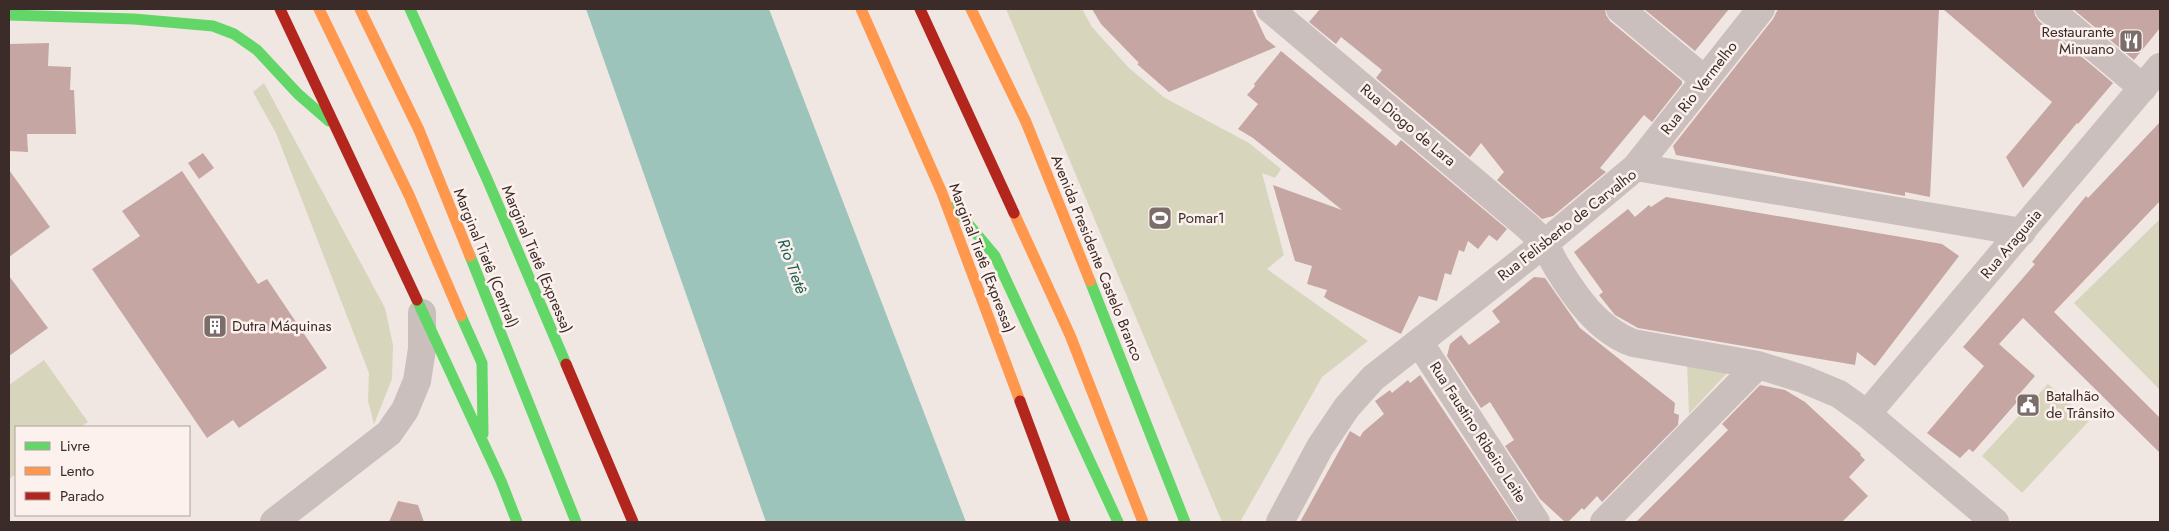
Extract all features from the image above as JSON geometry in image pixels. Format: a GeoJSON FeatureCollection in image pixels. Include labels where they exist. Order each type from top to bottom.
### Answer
{"type":"FeatureCollection","features":[{"type":"Feature","properties":{"kind":"highway"},"geometry":{"type":"LineString","coordinates":[[280,9],[483,443],[517,522]]}},
{"type":"Feature","properties":{"kind":"highway"},"geometry":{"type":"LineString","coordinates":[[319,9],[409,195],[482,363],[483,443]]}},
{"type":"Feature","properties":{"kind":"highway","name":"Marginal Tietê (Central)"},"geometry":{"type":"LineString","coordinates":[[360,9],[419,130],[576,522]]}},
{"type":"Feature","properties":{"kind":"highway","name":"Marginal Tietê (Expressa)"},"geometry":{"type":"LineString","coordinates":[[410,9],[487,180],[633,522]]}},
{"type":"Feature","properties":{"kind":"highway","name":"Marginal Tietê (Expressa)"},"geometry":{"type":"LineString","coordinates":[[861,9],[942,193],[1065,522]]}},
{"type":"Feature","properties":{"kind":"highway"},"geometry":{"type":"LineString","coordinates":[[920,9],[1070,335],[1144,522]]}},
{"type":"Feature","properties":{"kind":"highway","name":"Avenida Presidente Castelo Branco"},"geometry":{"type":"LineString","coordinates":[[971,9],[1026,122],[1185,522]]}},
{"type":"Feature","properties":{"kind":"highway"},"geometry":{"type":"LineString","coordinates":[[9,15],[134,19],[213,26],[234,34],[257,50],[298,94],[337,128]]}},
{"type":"Feature","properties":{"kind":"highway"},"geometry":{"type":"LineString","coordinates":[[942,193],[996,256],[1118,522]]}},
{"type":"Feature","properties":{"kind":"street","name":"Rua Diogo de Lara"},"geometry":{"type":"LineString","coordinates":[[1270,9],[1527,226],[1544,244],[1558,269],[1587,310],[1602,326],[1618,337],[1633,343],[1758,365],[1803,379],[1839,394],[1867,414],[1995,522]]}},
{"type":"Feature","properties":{"kind":"street"},"geometry":{"type":"LineString","coordinates":[[1620,9],[1705,80]]}},
{"type":"Feature","properties":{"kind":"street","name":"Rua Rio Vermelho"},"geometry":{"type":"LineString","coordinates":[[1636,167],[1761,9]]}},
{"type":"Feature","properties":{"kind":"street"},"geometry":{"type":"LineString","coordinates":[[2049,9],[2154,74]]}},
{"type":"Feature","properties":{"kind":"street","name":"Rua Araguaia"},"geometry":{"type":"LineString","coordinates":[[1867,414],[2154,74]]}},
{"type":"Feature","properties":{"kind":"street","name":"Rua Felisberto de Carvalho"},"geometry":{"type":"LineString","coordinates":[[1280,522],[1320,447],[1347,407],[1373,378],[1544,244],[1636,167],[2022,232]]}},
{"type":"Feature","properties":{"kind":"street"},"geometry":{"type":"LineString","coordinates":[[274,522],[389,434],[405,410],[417,381],[422,349],[422,313]]}},
{"type":"Feature","properties":{"kind":"street","name":"Rua Faustino Ribeiro Leite"},"geometry":{"type":"LineString","coordinates":[[1419,342],[1536,522]]}},
{"type":"Feature","properties":{"kind":"street"},"geometry":{"type":"LineString","coordinates":[[1604,522],[1758,365]]}},
{"type":"Feature","properties":{"kind":"shaded area"},"geometry":{"type":"Polygon","coordinates":[[[1006,9],[1082,9],[1092,27],[1129,68],[1165,98],[1249,143],[1281,169],[1275,178],[1262,173],[1284,255],[1267,269],[1368,341],[1322,377],[1240,522],[1222,522],[1006,9]]]}},
{"type":"Feature","properties":{"kind":"shaded area"},"geometry":{"type":"Polygon","coordinates":[[[264,83],[385,308],[393,345],[392,379],[374,424],[368,401],[369,373],[276,133],[253,92],[264,83]]]}},
{"type":"Feature","properties":{"kind":"shaded area"},"geometry":{"type":"Polygon","coordinates":[[[2160,219],[2160,390],[2074,303],[2160,219]]]}},
{"type":"Feature","properties":{"kind":"shaded area"},"geometry":{"type":"Polygon","coordinates":[[[44,360],[88,422],[82,426],[15,426],[15,475],[9,479],[9,385],[44,360]]]}},
{"type":"Feature","properties":{"kind":"shaded area"},"geometry":{"type":"Polygon","coordinates":[[[1687,364],[1727,373],[1689,414],[1687,364]]]}},
{"type":"Feature","properties":{"kind":"shaded area"},"geometry":{"type":"Polygon","coordinates":[[[2048,384],[2089,421],[2022,493],[1982,456],[2048,384]]]}},
{"type":"Feature","properties":{"kind":"water","name":"Rio Tietê"},"geometry":{"type":"Polygon","coordinates":[[[586,9],[769,9],[966,522],[766,522],[586,9]]]}},
{"type":"Feature","properties":{"kind":"building"},"geometry":{"type":"Polygon","coordinates":[[[1092,9],[1252,9],[1266,39],[1276,47],[1169,92],[1137,64],[1139,63],[1101,24],[1092,9]]]}},
{"type":"Feature","properties":{"kind":"building"},"geometry":{"type":"Polygon","coordinates":[[[1320,9],[1605,9],[1610,21],[1682,81],[1682,84],[1652,122],[1644,115],[1600,168],[1606,172],[1553,216],[1542,219],[1497,180],[1504,172],[1481,143],[1470,157],[1376,78],[1382,70],[1341,37],[1336,44],[1309,22],[1320,9]]]}},
{"type":"Feature","properties":{"kind":"building"},"geometry":{"type":"Polygon","coordinates":[[[1644,9],[1729,9],[1695,51],[1644,9]]]}},
{"type":"Feature","properties":{"kind":"building"},"geometry":{"type":"Polygon","coordinates":[[[1778,9],[1939,9],[1930,197],[1905,192],[1905,196],[1676,155],[1673,146],[1773,19],[1778,9]]]}},
{"type":"Feature","properties":{"kind":"building"},"geometry":{"type":"Polygon","coordinates":[[[1943,9],[2034,9],[2039,21],[2113,83],[2023,188],[2006,157],[2052,102],[1943,9]]]}},
{"type":"Feature","properties":{"kind":"building"},"geometry":{"type":"Polygon","coordinates":[[[2073,9],[2160,9],[2160,28],[2134,60],[2073,9]]]}},
{"type":"Feature","properties":{"kind":"building"},"geometry":{"type":"Polygon","coordinates":[[[49,43],[48,66],[71,67],[70,90],[74,90],[76,134],[27,134],[28,152],[9,151],[9,44],[49,43]]]}},
{"type":"Feature","properties":{"kind":"building"},"geometry":{"type":"Polygon","coordinates":[[[1281,51],[1396,146],[1401,140],[1507,229],[1497,241],[1489,235],[1478,249],[1468,241],[1464,252],[1459,250],[1451,275],[1445,273],[1437,301],[1419,296],[1401,334],[1330,301],[1324,297],[1327,290],[1307,284],[1312,266],[1295,261],[1273,185],[1342,210],[1253,138],[1238,129],[1258,104],[1247,95],[1281,51]]]}},
{"type":"Feature","properties":{"kind":"building"},"geometry":{"type":"Polygon","coordinates":[[[2160,122],[2160,201],[2054,312],[2160,418],[2160,453],[2023,318],[1999,344],[2035,376],[2015,399],[2018,401],[1973,452],[1969,449],[1960,458],[1927,433],[1984,366],[1963,347],[2035,264],[2032,262],[2086,196],[2088,198],[2160,122]]]}},
{"type":"Feature","properties":{"kind":"building"},"geometry":{"type":"Polygon","coordinates":[[[203,153],[214,168],[199,179],[188,163],[203,153]]]}},
{"type":"Feature","properties":{"kind":"building"},"geometry":{"type":"Polygon","coordinates":[[[9,170],[50,227],[9,257],[9,170]]]}},
{"type":"Feature","properties":{"kind":"building","name":"Dutra Máquinas"},"geometry":{"type":"Polygon","coordinates":[[[182,171],[258,284],[267,279],[327,368],[239,428],[233,420],[207,438],[92,269],[140,236],[122,211],[182,171]]]}},
{"type":"Feature","properties":{"kind":"building"},"geometry":{"type":"Polygon","coordinates":[[[1666,197],[1942,244],[1959,256],[1875,366],[1857,352],[1855,365],[1638,328],[1615,315],[1599,295],[1603,292],[1574,252],[1628,209],[1635,217],[1649,205],[1651,207],[1666,197]]]}},
{"type":"Feature","properties":{"kind":"building"},"geometry":{"type":"Polygon","coordinates":[[[9,276],[48,328],[9,356],[9,276]]]}},
{"type":"Feature","properties":{"kind":"building"},"geometry":{"type":"Polygon","coordinates":[[[1534,277],[1545,278],[1580,328],[1675,403],[1674,413],[1679,415],[1678,425],[1602,502],[1597,496],[1584,510],[1582,508],[1568,522],[1565,522],[1540,499],[1505,446],[1514,440],[1490,402],[1481,408],[1447,356],[1450,344],[1461,335],[1469,345],[1500,322],[1492,311],[1534,277]]]}},
{"type":"Feature","properties":{"kind":"building"},"geometry":{"type":"Polygon","coordinates":[[[1420,375],[1518,522],[1300,522],[1350,431],[1360,437],[1363,432],[1384,414],[1375,401],[1390,390],[1392,393],[1408,380],[1410,383],[1420,375]]]}},
{"type":"Feature","properties":{"kind":"building"},"geometry":{"type":"Polygon","coordinates":[[[1760,385],[1785,390],[1805,402],[1861,454],[1865,460],[1849,477],[1868,496],[1842,522],[1636,522],[1728,430],[1722,424],[1760,385]]]}},
{"type":"Feature","properties":{"kind":"building"},"geometry":{"type":"Polygon","coordinates":[[[398,501],[418,505],[424,522],[389,522],[398,501]]]}},
{"type":"Feature","properties":{"kind":"traffic: fast"},"geometry":{"type":"LineString","coordinates":[[410,9],[487,179],[566,364]]}},
{"type":"Feature","properties":{"kind":"traffic: fast"},"geometry":{"type":"LineString","coordinates":[[9,15],[134,19],[213,26],[234,34],[257,50],[298,94],[329,121]]}},
{"type":"Feature","properties":{"kind":"traffic: fast"},"geometry":{"type":"LineString","coordinates":[[954,207],[995,256],[1118,522]]}},
{"type":"Feature","properties":{"kind":"traffic: fast"},"geometry":{"type":"LineString","coordinates":[[470,256],[576,522]]}},
{"type":"Feature","properties":{"kind":"traffic: fast"},"geometry":{"type":"LineString","coordinates":[[1090,281],[1185,522]]}},
{"type":"Feature","properties":{"kind":"traffic: fast"},"geometry":{"type":"LineString","coordinates":[[417,300],[501,481],[517,522]]}},
{"type":"Feature","properties":{"kind":"traffic: fast"},"geometry":{"type":"LineString","coordinates":[[461,316],[482,363],[483,434]]}},
{"type":"Feature","properties":{"kind":"traffic: slow"},"geometry":{"type":"LineString","coordinates":[[319,9],[409,195],[461,316]]}},
{"type":"Feature","properties":{"kind":"traffic: slow"},"geometry":{"type":"LineString","coordinates":[[360,9],[419,130],[470,256]]}},
{"type":"Feature","properties":{"kind":"traffic: slow"},"geometry":{"type":"LineString","coordinates":[[861,9],[942,193],[1020,401]]}},
{"type":"Feature","properties":{"kind":"traffic: slow"},"geometry":{"type":"LineString","coordinates":[[971,9],[1026,122],[1090,281]]}},
{"type":"Feature","properties":{"kind":"traffic: slow"},"geometry":{"type":"LineString","coordinates":[[1014,213],[1070,335],[1143,522]]}},
{"type":"Feature","properties":{"kind":"traffic: jam"},"geometry":{"type":"LineString","coordinates":[[280,9],[417,300]]}},
{"type":"Feature","properties":{"kind":"traffic: jam"},"geometry":{"type":"LineString","coordinates":[[920,9],[1014,213]]}},
{"type":"Feature","properties":{"kind":"traffic: jam"},"geometry":{"type":"LineString","coordinates":[[566,364],[633,522]]}},
{"type":"Feature","properties":{"kind":"traffic: jam"},"geometry":{"type":"LineString","coordinates":[[1020,401],[1065,522]]}},
{"type":"Feature","properties":{"kind":"place","name":"Restaurante Minuano"},"geometry":{"type":"Point","coordinates":[2131,41]}},
{"type":"Feature","properties":{"kind":"place","name":"Pomar1"},"geometry":{"type":"Point","coordinates":[1160,218]}},
{"type":"Feature","properties":{"kind":"place","name":"Dutra Máquinas"},"geometry":{"type":"Point","coordinates":[215,326]}},
{"type":"Feature","properties":{"kind":"place","name":"Batalhão de Trânsito"},"geometry":{"type":"Point","coordinates":[2028,405]}}]}
